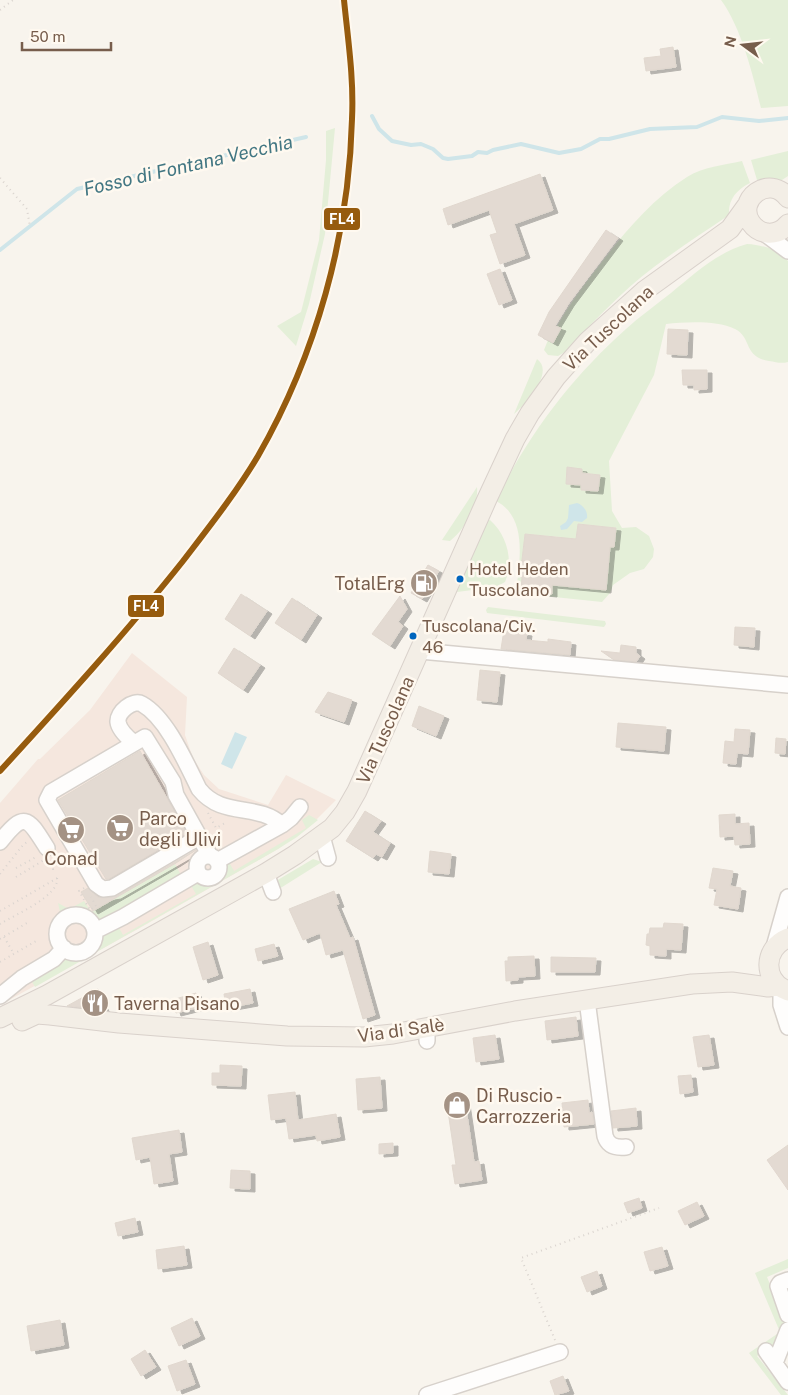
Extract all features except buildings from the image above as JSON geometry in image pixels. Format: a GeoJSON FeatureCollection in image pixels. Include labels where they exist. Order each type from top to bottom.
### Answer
{"type":"FeatureCollection","features":[{"type":"Feature","properties":{"kind":"main road"},"geometry":{"type":"LineString","coordinates":[[762,232],[750,221],[747,213],[748,204],[752,196],[760,190],[768,188],[784,191]]}},
{"type":"Feature","properties":{"kind":"main road","name":"Via Tuscolana"},"geometry":{"type":"LineString","coordinates":[[0,1018],[47,995],[266,873],[322,836],[341,818],[357,791],[421,642],[523,424],[540,399],[588,341],[633,301],[684,261],[730,229],[748,204]]}},
{"type":"Feature","properties":{"kind":"main road"},"geometry":{"type":"LineString","coordinates":[[730,229],[778,232],[788,224]]}},
{"type":"Feature","properties":{"kind":"main road"},"geometry":{"type":"LineString","coordinates":[[779,991],[769,972],[768,963],[770,954],[781,942]]}},
{"type":"Feature","properties":{"kind":"main road","name":"Via di Salè"},"geometry":{"type":"LineString","coordinates":[[22,1021],[37,1014],[119,1023],[287,1036],[353,1031],[427,1035],[502,1013],[708,983],[732,982],[779,991]]}},
{"type":"Feature","properties":{"kind":"main road","name":"Via Tuscolana"},"geometry":{"type":"LineString","coordinates":[[0,1032],[22,1021],[47,995]]}},
{"type":"Feature","properties":{"kind":"street"},"geometry":{"type":"LineString","coordinates":[[762,232],[788,251]]}},
{"type":"Feature","properties":{"kind":"street"},"geometry":{"type":"LineString","coordinates":[[456,546],[472,531]]}},
{"type":"Feature","properties":{"kind":"street"},"geometry":{"type":"LineString","coordinates":[[421,642],[788,685]]}},
{"type":"Feature","properties":{"kind":"street"},"geometry":{"type":"LineString","coordinates":[[214,858],[199,837],[176,795],[173,782],[139,740],[123,732],[118,718],[129,705],[135,702],[141,703],[162,722],[206,797],[227,808],[267,815],[282,825]]}},
{"type":"Feature","properties":{"kind":"street"},"geometry":{"type":"LineString","coordinates":[[162,722],[139,740],[51,792],[46,800],[96,884],[103,888],[112,888],[199,837]]}},
{"type":"Feature","properties":{"kind":"street"},"geometry":{"type":"LineString","coordinates":[[95,930],[123,917],[198,873],[196,867],[198,860],[204,856],[214,858],[282,825],[300,808]]}},
{"type":"Feature","properties":{"kind":"street"},"geometry":{"type":"LineString","coordinates":[[0,842],[12,827],[22,821],[28,821],[33,826],[43,854]]}},
{"type":"Feature","properties":{"kind":"street"},"geometry":{"type":"LineString","coordinates":[[322,836],[328,858]]}},
{"type":"Feature","properties":{"kind":"street"},"geometry":{"type":"LineString","coordinates":[[266,873],[273,892]]}},
{"type":"Feature","properties":{"kind":"street"},"geometry":{"type":"LineString","coordinates":[[781,942],[788,897]]}},
{"type":"Feature","properties":{"kind":"street"},"geometry":{"type":"LineString","coordinates":[[81,916],[90,921],[95,930],[93,942],[86,951],[74,953],[64,948],[58,937],[58,930],[66,919],[71,917],[81,916]]}},
{"type":"Feature","properties":{"kind":"street"},"geometry":{"type":"LineString","coordinates":[[0,996],[22,978],[54,959],[64,948]]}},
{"type":"Feature","properties":{"kind":"street"},"geometry":{"type":"LineString","coordinates":[[779,991],[788,1027]]}},
{"type":"Feature","properties":{"kind":"street"},"geometry":{"type":"LineString","coordinates":[[587,1000],[606,1140],[614,1146],[626,1147]]}},
{"type":"Feature","properties":{"kind":"street"},"geometry":{"type":"LineString","coordinates":[[788,1280],[780,1283],[778,1286],[788,1315]]}},
{"type":"Feature","properties":{"kind":"street"},"geometry":{"type":"LineString","coordinates":[[788,1330],[771,1357],[788,1382]]}},
{"type":"Feature","properties":{"kind":"street"},"geometry":{"type":"LineString","coordinates":[[426,1395],[560,1352]]}},
{"type":"Feature","properties":{"kind":"path"},"geometry":{"type":"LineString","coordinates":[[0,10],[13,0]]}},
{"type":"Feature","properties":{"kind":"path"},"geometry":{"type":"LineString","coordinates":[[0,178],[27,209],[30,226]]}},
{"type":"Feature","properties":{"kind":"path"},"geometry":{"type":"LineString","coordinates":[[206,811],[217,827]]}},
{"type":"Feature","properties":{"kind":"path"},"geometry":{"type":"LineString","coordinates":[[0,874],[27,842]]}},
{"type":"Feature","properties":{"kind":"path"},"geometry":{"type":"LineString","coordinates":[[16,868],[43,854]]}},
{"type":"Feature","properties":{"kind":"path"},"geometry":{"type":"LineString","coordinates":[[16,877],[43,854]]}},
{"type":"Feature","properties":{"kind":"path"},"geometry":{"type":"LineString","coordinates":[[0,911],[58,877],[57,885],[51,894],[0,924]]}},
{"type":"Feature","properties":{"kind":"path"},"geometry":{"type":"LineString","coordinates":[[79,891],[90,910],[96,906],[92,898]]}},
{"type":"Feature","properties":{"kind":"path"},"geometry":{"type":"LineString","coordinates":[[0,939],[28,923]]}},
{"type":"Feature","properties":{"kind":"path"},"geometry":{"type":"LineString","coordinates":[[4,937],[14,954]]}},
{"type":"Feature","properties":{"kind":"path"},"geometry":{"type":"LineString","coordinates":[[0,962],[38,940]]}},
{"type":"Feature","properties":{"kind":"path"},"geometry":{"type":"LineString","coordinates":[[560,1352],[521,1258],[659,1208]]}},
{"type":"Feature","properties":{"kind":"shaded area"},"geometry":{"type":"Polygon","coordinates":[[[577,503],[585,509],[587,518],[582,522],[574,521],[567,529],[561,530],[560,526],[568,518],[569,505],[577,503]]]}},
{"type":"Feature","properties":{"kind":"shaded area"},"geometry":{"type":"Polygon","coordinates":[[[132,653],[187,697],[185,735],[193,758],[204,775],[219,789],[268,805],[286,775],[336,800],[310,826],[278,849],[0,1005],[0,803],[38,759],[90,710],[132,653]]]}},
{"type":"Feature","properties":{"kind":"shaded area"},"geometry":{"type":"Polygon","coordinates":[[[235,732],[247,737],[232,769],[221,764],[235,732]]]}},
{"type":"Feature","properties":{"kind":"green space"},"geometry":{"type":"Polygon","coordinates":[[[721,0],[788,0],[788,106],[761,108],[740,37],[721,0]]]}},
{"type":"Feature","properties":{"kind":"green space"},"geometry":{"type":"Polygon","coordinates":[[[335,128],[325,234],[309,304],[296,346],[277,326],[301,312],[319,240],[326,160],[326,131],[335,128]]]}},
{"type":"Feature","properties":{"kind":"green space"},"geometry":{"type":"Polygon","coordinates":[[[788,151],[788,176],[773,186],[764,181],[757,180],[751,160],[788,151]]]}},
{"type":"Feature","properties":{"kind":"green space"},"geometry":{"type":"Polygon","coordinates":[[[742,161],[750,183],[734,196],[730,205],[729,215],[672,254],[630,287],[565,352],[558,356],[548,355],[544,350],[548,340],[560,329],[557,326],[571,303],[618,242],[650,207],[674,186],[693,174],[742,161]]]}},
{"type":"Feature","properties":{"kind":"green space"},"geometry":{"type":"Polygon","coordinates":[[[747,244],[759,245],[779,253],[788,261],[788,362],[778,363],[761,359],[751,351],[740,333],[728,326],[701,322],[666,324],[654,375],[609,461],[612,511],[622,528],[636,527],[649,536],[654,549],[653,557],[644,569],[630,573],[613,585],[610,593],[602,602],[516,593],[520,556],[518,530],[513,518],[496,501],[522,453],[569,387],[606,348],[637,320],[698,271],[716,258],[747,244]],[[583,473],[581,490],[598,491],[599,475],[583,473]],[[578,524],[576,543],[614,547],[616,528],[578,524]],[[525,534],[521,577],[551,594],[553,580],[606,590],[609,559],[558,554],[560,537],[525,534]]]}},
{"type":"Feature","properties":{"kind":"green space"},"geometry":{"type":"Polygon","coordinates":[[[537,359],[542,365],[541,379],[531,396],[514,414],[537,359]]]}},
{"type":"Feature","properties":{"kind":"green space"},"geometry":{"type":"Polygon","coordinates":[[[477,487],[476,502],[465,524],[450,541],[442,540],[477,487]]]}},
{"type":"Feature","properties":{"kind":"green space"},"geometry":{"type":"Polygon","coordinates":[[[490,520],[501,533],[509,557],[508,574],[505,582],[496,587],[457,592],[486,521],[490,520]]]}},
{"type":"Feature","properties":{"kind":"green space"},"geometry":{"type":"Polygon","coordinates":[[[488,607],[605,621],[606,624],[604,627],[487,613],[488,607]]]}},
{"type":"Feature","properties":{"kind":"green space"},"geometry":{"type":"Polygon","coordinates":[[[309,815],[318,820],[278,849],[35,987],[31,980],[67,959],[90,954],[103,936],[118,926],[123,935],[196,894],[190,884],[196,881],[206,884],[217,882],[223,877],[225,867],[229,862],[234,871],[306,828],[302,820],[309,815]]]}},
{"type":"Feature","properties":{"kind":"green space"},"geometry":{"type":"Polygon","coordinates":[[[313,859],[322,862],[279,889],[276,881],[313,859]]]}},
{"type":"Feature","properties":{"kind":"green space"},"geometry":{"type":"Polygon","coordinates":[[[175,864],[181,875],[105,919],[77,913],[65,914],[60,912],[58,903],[69,909],[84,901],[91,912],[175,864]]]}},
{"type":"Feature","properties":{"kind":"green space"},"geometry":{"type":"Polygon","coordinates":[[[788,1259],[788,1268],[767,1277],[787,1326],[778,1351],[774,1344],[757,1356],[788,1395],[781,1395],[749,1353],[780,1332],[755,1273],[788,1259]]]}},
{"type":"Feature","properties":{"kind":"waterway","name":"Fosso di Fontana Vecchia"},"geometry":{"type":"LineString","coordinates":[[372,116],[379,129],[392,141],[411,145],[421,144],[433,149],[443,158],[448,159],[472,156],[478,152],[487,153],[521,144],[559,153],[581,149],[600,139],[609,139],[650,129],[697,127],[722,117],[759,121],[788,118]]}},
{"type":"Feature","properties":{"kind":"waterway","name":"Fosso di Fontana Vecchia"},"geometry":{"type":"LineString","coordinates":[[0,250],[77,189],[306,137]]}},
{"type":"Feature","properties":{"kind":"transit line","name":"FL4"},"geometry":{"type":"LineString","coordinates":[[0,771],[116,641],[212,523],[258,456],[279,417],[297,377],[326,294],[344,207],[349,163],[352,104],[344,0]]}},
{"type":"Feature","properties":{"kind":"place","name":"Hotel Heden Tuscolano"},"geometry":{"type":"Point","coordinates":[460,579]}},
{"type":"Feature","properties":{"kind":"place","name":"TotalErg"},"geometry":{"type":"Point","coordinates":[424,583]}},
{"type":"Feature","properties":{"kind":"place","name":"Tuscolana/Civ. 46"},"geometry":{"type":"Point","coordinates":[413,636]}},
{"type":"Feature","properties":{"kind":"place","name":"Parco degli Ulivi"},"geometry":{"type":"Point","coordinates":[120,828]}},
{"type":"Feature","properties":{"kind":"place","name":"Conad"},"geometry":{"type":"Point","coordinates":[71,830]}},
{"type":"Feature","properties":{"kind":"place","name":"Taverna Pisano"},"geometry":{"type":"Point","coordinates":[95,1003]}},
{"type":"Feature","properties":{"kind":"place","name":"Di Ruscio - Carrozzeria"},"geometry":{"type":"Point","coordinates":[457,1105]}}]}
